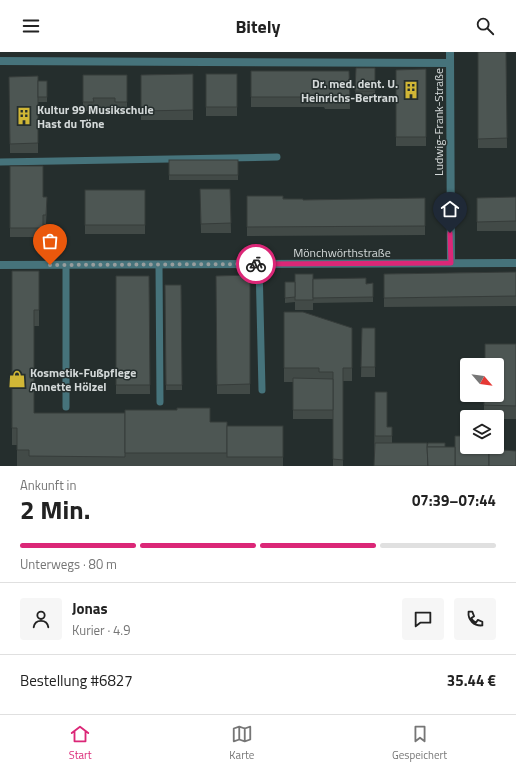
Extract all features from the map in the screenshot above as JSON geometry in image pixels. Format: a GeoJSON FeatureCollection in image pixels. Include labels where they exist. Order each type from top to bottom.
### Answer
{"type":"FeatureCollection","features":[{"type":"Feature","properties":{"kind":"street","name":"Ludwig-Frank-Straße"},"geometry":{"type":"LineString","coordinates":[[450,52],[451,263]]}},
{"type":"Feature","properties":{"kind":"street"},"geometry":{"type":"LineString","coordinates":[[0,61],[450,63]]}},
{"type":"Feature","properties":{"kind":"street","name":"Mönchwörthstraße"},"geometry":{"type":"LineString","coordinates":[[0,265],[516,263]]}},
{"type":"Feature","properties":{"kind":"lane"},"geometry":{"type":"LineString","coordinates":[[0,162],[277,157]]}},
{"type":"Feature","properties":{"kind":"lane"},"geometry":{"type":"LineString","coordinates":[[259,264],[262,390]]}},
{"type":"Feature","properties":{"kind":"lane"},"geometry":{"type":"LineString","coordinates":[[66,265],[66,407]]}},
{"type":"Feature","properties":{"kind":"lane"},"geometry":{"type":"LineString","coordinates":[[159,265],[160,402]]}},
{"type":"Feature","properties":{"kind":"building"},"geometry":{"type":"Polygon","coordinates":[[[478,52],[506,52],[507,138],[478,139],[478,52]]]}},
{"type":"Feature","properties":{"kind":"building"},"geometry":{"type":"Polygon","coordinates":[[[356,68],[375,68],[375,91],[355,91],[356,68]]]}},
{"type":"Feature","properties":{"kind":"building"},"geometry":{"type":"Polygon","coordinates":[[[426,69],[426,137],[396,137],[396,70],[426,69]]]}},
{"type":"Feature","properties":{"kind":"building"},"geometry":{"type":"Polygon","coordinates":[[[251,71],[349,71],[350,100],[325,100],[324,97],[251,97],[251,71]]]}},
{"type":"Feature","properties":{"kind":"building"},"geometry":{"type":"Polygon","coordinates":[[[193,74],[193,110],[141,111],[141,75],[193,74]]]}},
{"type":"Feature","properties":{"kind":"building"},"geometry":{"type":"Polygon","coordinates":[[[206,74],[237,74],[237,107],[206,107],[206,74]]]}},
{"type":"Feature","properties":{"kind":"building"},"geometry":{"type":"Polygon","coordinates":[[[83,75],[127,75],[127,102],[115,102],[115,98],[93,98],[94,102],[83,102],[83,75]]]}},
{"type":"Feature","properties":{"kind":"building","name":"Kultur 99 Musikschule Hast du Töne"},"geometry":{"type":"Polygon","coordinates":[[[38,76],[38,143],[10,144],[9,77],[38,76]]]}},
{"type":"Feature","properties":{"kind":"building"},"geometry":{"type":"Polygon","coordinates":[[[38,81],[47,81],[47,97],[38,97],[38,81]]]}},
{"type":"Feature","properties":{"kind":"building"},"geometry":{"type":"Polygon","coordinates":[[[169,160],[238,160],[238,175],[169,175],[169,160]]]}},
{"type":"Feature","properties":{"kind":"building"},"geometry":{"type":"Polygon","coordinates":[[[10,166],[43,166],[43,197],[47,197],[46,215],[43,215],[43,228],[10,228],[10,166]]]}},
{"type":"Feature","properties":{"kind":"building"},"geometry":{"type":"Polygon","coordinates":[[[200,189],[230,189],[231,223],[201,224],[200,189]]]}},
{"type":"Feature","properties":{"kind":"building"},"geometry":{"type":"Polygon","coordinates":[[[85,190],[145,190],[145,225],[85,225],[85,190]]]}},
{"type":"Feature","properties":{"kind":"building"},"geometry":{"type":"Polygon","coordinates":[[[247,196],[283,196],[283,199],[303,200],[425,198],[425,226],[247,227],[247,196]]]}},
{"type":"Feature","properties":{"kind":"building"},"geometry":{"type":"Polygon","coordinates":[[[516,197],[516,221],[477,222],[477,198],[516,197]]]}},
{"type":"Feature","properties":{"kind":"building"},"geometry":{"type":"Polygon","coordinates":[[[12,271],[39,271],[39,310],[34,310],[34,413],[125,413],[125,457],[29,456],[29,450],[17,450],[17,428],[12,428],[12,271]]]}},
{"type":"Feature","properties":{"kind":"building"},"geometry":{"type":"Polygon","coordinates":[[[516,272],[516,296],[384,298],[384,274],[516,272]]]}},
{"type":"Feature","properties":{"kind":"building"},"geometry":{"type":"Polygon","coordinates":[[[295,274],[313,274],[313,300],[295,300],[295,274]]]}},
{"type":"Feature","properties":{"kind":"building"},"geometry":{"type":"Polygon","coordinates":[[[250,275],[250,384],[217,385],[216,276],[250,275]]]}},
{"type":"Feature","properties":{"kind":"building"},"geometry":{"type":"Polygon","coordinates":[[[116,276],[149,276],[150,385],[116,385],[116,276]]]}},
{"type":"Feature","properties":{"kind":"building"},"geometry":{"type":"Polygon","coordinates":[[[366,278],[366,284],[373,283],[373,297],[313,298],[313,279],[366,278]]]}},
{"type":"Feature","properties":{"kind":"building"},"geometry":{"type":"Polygon","coordinates":[[[285,282],[295,282],[295,297],[285,298],[285,282]]]}},
{"type":"Feature","properties":{"kind":"building"},"geometry":{"type":"Polygon","coordinates":[[[165,285],[181,285],[182,385],[166,385],[165,285]]]}},
{"type":"Feature","properties":{"kind":"building"},"geometry":{"type":"Polygon","coordinates":[[[284,312],[303,312],[352,328],[352,368],[343,368],[343,460],[333,459],[333,372],[319,372],[319,368],[284,368],[284,312]]]}},
{"type":"Feature","properties":{"kind":"building"},"geometry":{"type":"Polygon","coordinates":[[[362,328],[375,328],[375,367],[361,367],[362,328]]]}},
{"type":"Feature","properties":{"kind":"building"},"geometry":{"type":"Polygon","coordinates":[[[485,344],[516,344],[516,406],[484,405],[484,402],[504,402],[504,358],[485,358],[485,344]]]}},
{"type":"Feature","properties":{"kind":"building"},"geometry":{"type":"Polygon","coordinates":[[[293,378],[333,379],[333,410],[293,410],[293,378]]]}},
{"type":"Feature","properties":{"kind":"building"},"geometry":{"type":"Polygon","coordinates":[[[375,392],[387,392],[387,427],[392,427],[392,436],[375,436],[375,392]]]}},
{"type":"Feature","properties":{"kind":"building"},"geometry":{"type":"Polygon","coordinates":[[[177,408],[210,408],[210,422],[227,422],[227,453],[125,453],[125,410],[177,410],[177,408]]]}},
{"type":"Feature","properties":{"kind":"building"},"geometry":{"type":"Polygon","coordinates":[[[227,426],[283,426],[283,457],[227,457],[227,426]]]}},
{"type":"Feature","properties":{"kind":"building"},"geometry":{"type":"Polygon","coordinates":[[[455,436],[460,436],[460,454],[489,454],[489,466],[455,466],[455,436]]]}},
{"type":"Feature","properties":{"kind":"building"},"geometry":{"type":"Polygon","coordinates":[[[375,443],[427,443],[428,466],[374,466],[375,443]]]}},
{"type":"Feature","properties":{"kind":"building"},"geometry":{"type":"Polygon","coordinates":[[[428,443],[445,443],[445,447],[427,447],[428,443]]]}},
{"type":"Feature","properties":{"kind":"building"},"geometry":{"type":"Polygon","coordinates":[[[427,447],[455,447],[455,466],[428,466],[427,447]]]}},
{"type":"Feature","properties":{"kind":"building"},"geometry":{"type":"Polygon","coordinates":[[[504,450],[516,451],[516,466],[489,466],[489,454],[504,454],[504,450]]]}},
{"type":"Feature","properties":{"kind":"way so far"},"geometry":{"type":"LineString","coordinates":[[50,265],[256,264]]}},
{"type":"Feature","properties":{"kind":"place","name":"Dr. med. dent. U. Heinrichs-Bertram"},"geometry":{"type":"Point","coordinates":[411,90]}},
{"type":"Feature","properties":{"kind":"place","name":"Kultur 99 Musikschule Hast du Töne"},"geometry":{"type":"Point","coordinates":[24,116]}},
{"type":"Feature","properties":{"kind":"place","name":"Kosmetik-Fußpflege Annette Hölzel"},"geometry":{"type":"Point","coordinates":[17,379]}},
{"type":"Feature","properties":{"kind":"route"},"geometry":{"type":"LineString","coordinates":[[256,264],[451,263],[450,233]]}}]}
